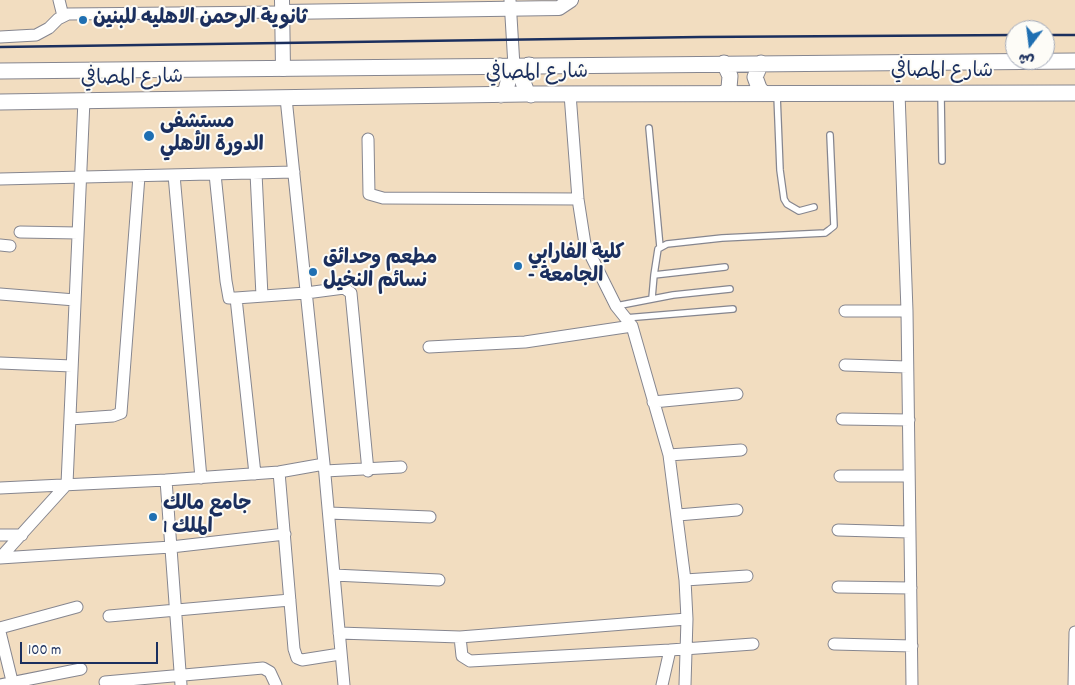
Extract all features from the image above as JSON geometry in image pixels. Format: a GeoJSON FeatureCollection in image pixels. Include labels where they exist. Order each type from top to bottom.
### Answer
{"type":"FeatureCollection","features":[{"type":"Feature","properties":{"kind":"main road","name":"شارع المصافي"},"geometry":{"type":"LineString","coordinates":[[0,71],[1075,61]]}},
{"type":"Feature","properties":{"kind":"main road"},"geometry":{"type":"LineString","coordinates":[[724,63],[730,76],[729,88],[725,93]]}},
{"type":"Feature","properties":{"kind":"main road"},"geometry":{"type":"LineString","coordinates":[[761,63],[756,76],[770,93]]}},
{"type":"Feature","properties":{"kind":"main road"},"geometry":{"type":"LineString","coordinates":[[501,95],[506,90],[509,78],[506,71],[514,65],[524,70],[523,82],[526,90],[531,95]]}},
{"type":"Feature","properties":{"kind":"main road","name":"شارع المصافي"},"geometry":{"type":"LineString","coordinates":[[0,102],[570,94],[1075,93]]}},
{"type":"Feature","properties":{"kind":"street"},"geometry":{"type":"LineString","coordinates":[[59,0],[63,16]]}},
{"type":"Feature","properties":{"kind":"street"},"geometry":{"type":"LineString","coordinates":[[0,37],[36,35],[49,28],[63,16],[282,6],[511,4],[559,8],[571,0]]}},
{"type":"Feature","properties":{"kind":"street"},"geometry":{"type":"LineString","coordinates":[[511,4],[514,65]]}},
{"type":"Feature","properties":{"kind":"street"},"geometry":{"type":"LineString","coordinates":[[282,6],[283,69]]}},
{"type":"Feature","properties":{"kind":"street"},"geometry":{"type":"LineString","coordinates":[[899,93],[907,311],[912,685]]}},
{"type":"Feature","properties":{"kind":"street"},"geometry":{"type":"LineString","coordinates":[[570,94],[578,199],[585,244],[616,306],[628,322],[669,455],[685,580],[687,619],[685,685]]}},
{"type":"Feature","properties":{"kind":"street"},"geometry":{"type":"LineString","coordinates":[[286,98],[329,513],[344,685]]}},
{"type":"Feature","properties":{"kind":"street"},"geometry":{"type":"LineString","coordinates":[[0,558],[22,536],[66,484],[84,100]]}},
{"type":"Feature","properties":{"kind":"street"},"geometry":{"type":"LineString","coordinates":[[368,139],[369,194],[384,198],[578,199]]}},
{"type":"Feature","properties":{"kind":"street"},"geometry":{"type":"LineString","coordinates":[[0,179],[294,172]]}},
{"type":"Feature","properties":{"kind":"street"},"geometry":{"type":"LineString","coordinates":[[256,173],[262,296]]}},
{"type":"Feature","properties":{"kind":"street"},"geometry":{"type":"LineString","coordinates":[[215,174],[229,298],[306,294],[344,288],[351,293],[368,470]]}},
{"type":"Feature","properties":{"kind":"street"},"geometry":{"type":"LineString","coordinates":[[174,175],[201,478]]}},
{"type":"Feature","properties":{"kind":"street"},"geometry":{"type":"LineString","coordinates":[[70,419],[114,416],[121,412],[139,176]]}},
{"type":"Feature","properties":{"kind":"street"},"geometry":{"type":"LineString","coordinates":[[20,232],[78,232]]}},
{"type":"Feature","properties":{"kind":"street"},"geometry":{"type":"LineString","coordinates":[[0,294],[75,300]]}},
{"type":"Feature","properties":{"kind":"street"},"geometry":{"type":"LineString","coordinates":[[236,298],[255,474]]}},
{"type":"Feature","properties":{"kind":"street"},"geometry":{"type":"LineString","coordinates":[[845,310],[907,311]]}},
{"type":"Feature","properties":{"kind":"street"},"geometry":{"type":"LineString","coordinates":[[429,347],[525,342],[628,322]]}},
{"type":"Feature","properties":{"kind":"street"},"geometry":{"type":"LineString","coordinates":[[0,363],[72,366]]}},
{"type":"Feature","properties":{"kind":"street"},"geometry":{"type":"LineString","coordinates":[[845,365],[907,367]]}},
{"type":"Feature","properties":{"kind":"street"},"geometry":{"type":"LineString","coordinates":[[653,402],[737,394]]}},
{"type":"Feature","properties":{"kind":"street"},"geometry":{"type":"LineString","coordinates":[[842,419],[909,420]]}},
{"type":"Feature","properties":{"kind":"street"},"geometry":{"type":"LineString","coordinates":[[669,455],[741,450]]}},
{"type":"Feature","properties":{"kind":"street"},"geometry":{"type":"LineString","coordinates":[[0,488],[201,478],[324,468],[368,470],[401,467]]}},
{"type":"Feature","properties":{"kind":"street"},"geometry":{"type":"LineString","coordinates":[[279,472],[294,649],[297,658],[302,660],[340,654]]}},
{"type":"Feature","properties":{"kind":"street"},"geometry":{"type":"LineString","coordinates":[[840,476],[909,476]]}},
{"type":"Feature","properties":{"kind":"street"},"geometry":{"type":"LineString","coordinates":[[166,480],[180,680]]}},
{"type":"Feature","properties":{"kind":"street"},"geometry":{"type":"LineString","coordinates":[[678,515],[738,510]]}},
{"type":"Feature","properties":{"kind":"street"},"geometry":{"type":"LineString","coordinates":[[329,513],[430,517]]}},
{"type":"Feature","properties":{"kind":"street"},"geometry":{"type":"LineString","coordinates":[[838,530],[909,532]]}},
{"type":"Feature","properties":{"kind":"street"},"geometry":{"type":"LineString","coordinates":[[0,558],[170,547],[285,534]]}},
{"type":"Feature","properties":{"kind":"street"},"geometry":{"type":"LineString","coordinates":[[0,535],[22,536]]}},
{"type":"Feature","properties":{"kind":"street"},"geometry":{"type":"LineString","coordinates":[[334,575],[439,580]]}},
{"type":"Feature","properties":{"kind":"street"},"geometry":{"type":"LineString","coordinates":[[685,580],[747,576]]}},
{"type":"Feature","properties":{"kind":"street"},"geometry":{"type":"LineString","coordinates":[[838,587],[911,588]]}},
{"type":"Feature","properties":{"kind":"street"},"geometry":{"type":"LineString","coordinates":[[109,616],[290,600]]}},
{"type":"Feature","properties":{"kind":"street"},"geometry":{"type":"LineString","coordinates":[[0,628],[77,607]]}},
{"type":"Feature","properties":{"kind":"street"},"geometry":{"type":"LineString","coordinates":[[339,632],[460,636],[687,619]]}},
{"type":"Feature","properties":{"kind":"street"},"geometry":{"type":"LineString","coordinates":[[0,632],[13,684]]}},
{"type":"Feature","properties":{"kind":"street"},"geometry":{"type":"LineString","coordinates":[[1074,685],[1075,632]]}},
{"type":"Feature","properties":{"kind":"street"},"geometry":{"type":"LineString","coordinates":[[460,636],[462,656],[470,660],[753,644]]}},
{"type":"Feature","properties":{"kind":"street"},"geometry":{"type":"LineString","coordinates":[[834,644],[912,646]]}},
{"type":"Feature","properties":{"kind":"street"},"geometry":{"type":"LineString","coordinates":[[662,685],[670,650]]}},
{"type":"Feature","properties":{"kind":"street"},"geometry":{"type":"LineString","coordinates":[[105,682],[180,680],[263,668],[270,672],[276,685]]}},
{"type":"Feature","properties":{"kind":"street"},"geometry":{"type":"LineString","coordinates":[[0,685],[13,684],[81,669]]}},
{"type":"Feature","properties":{"kind":"lane"},"geometry":{"type":"LineString","coordinates":[[770,93],[784,199],[787,204],[799,211],[814,207]]}},
{"type":"Feature","properties":{"kind":"lane"},"geometry":{"type":"LineString","coordinates":[[941,93],[942,161]]}},
{"type":"Feature","properties":{"kind":"lane"},"geometry":{"type":"LineString","coordinates":[[650,128],[660,247],[652,298]]}},
{"type":"Feature","properties":{"kind":"lane"},"geometry":{"type":"LineString","coordinates":[[660,247],[722,238],[825,233],[834,226],[830,135]]}},
{"type":"Feature","properties":{"kind":"lane"},"geometry":{"type":"LineString","coordinates":[[654,276],[725,267]]}},
{"type":"Feature","properties":{"kind":"lane"},"geometry":{"type":"LineString","coordinates":[[616,306],[652,298],[730,289]]}},
{"type":"Feature","properties":{"kind":"lane"},"geometry":{"type":"LineString","coordinates":[[628,322],[733,309]]}},
{"type":"Feature","properties":{"kind":"railway"},"geometry":{"type":"LineString","coordinates":[[0,47],[700,37],[1005,35]]}},
{"type":"Feature","properties":{"kind":"railway"},"geometry":{"type":"LineString","coordinates":[[1055,35],[1075,35]]}},
{"type":"Feature","properties":{"kind":"place","name":"ثانوية الرحمن الاهليه للبنين"},"geometry":{"type":"Point","coordinates":[83,20]}},
{"type":"Feature","properties":{"kind":"place","name":"مستشفى الدورة الأهلي"},"geometry":{"type":"Point","coordinates":[149,136]}},
{"type":"Feature","properties":{"kind":"place","name":"كلية الفارابي - الجامعة"},"geometry":{"type":"Point","coordinates":[518,266]}},
{"type":"Feature","properties":{"kind":"place","name":"مطعم وحدائق نسائم النخيل"},"geometry":{"type":"Point","coordinates":[313,272]}},
{"type":"Feature","properties":{"kind":"place","name":"جامع مالك الملك 1"},"geometry":{"type":"Point","coordinates":[153,517]}}]}
